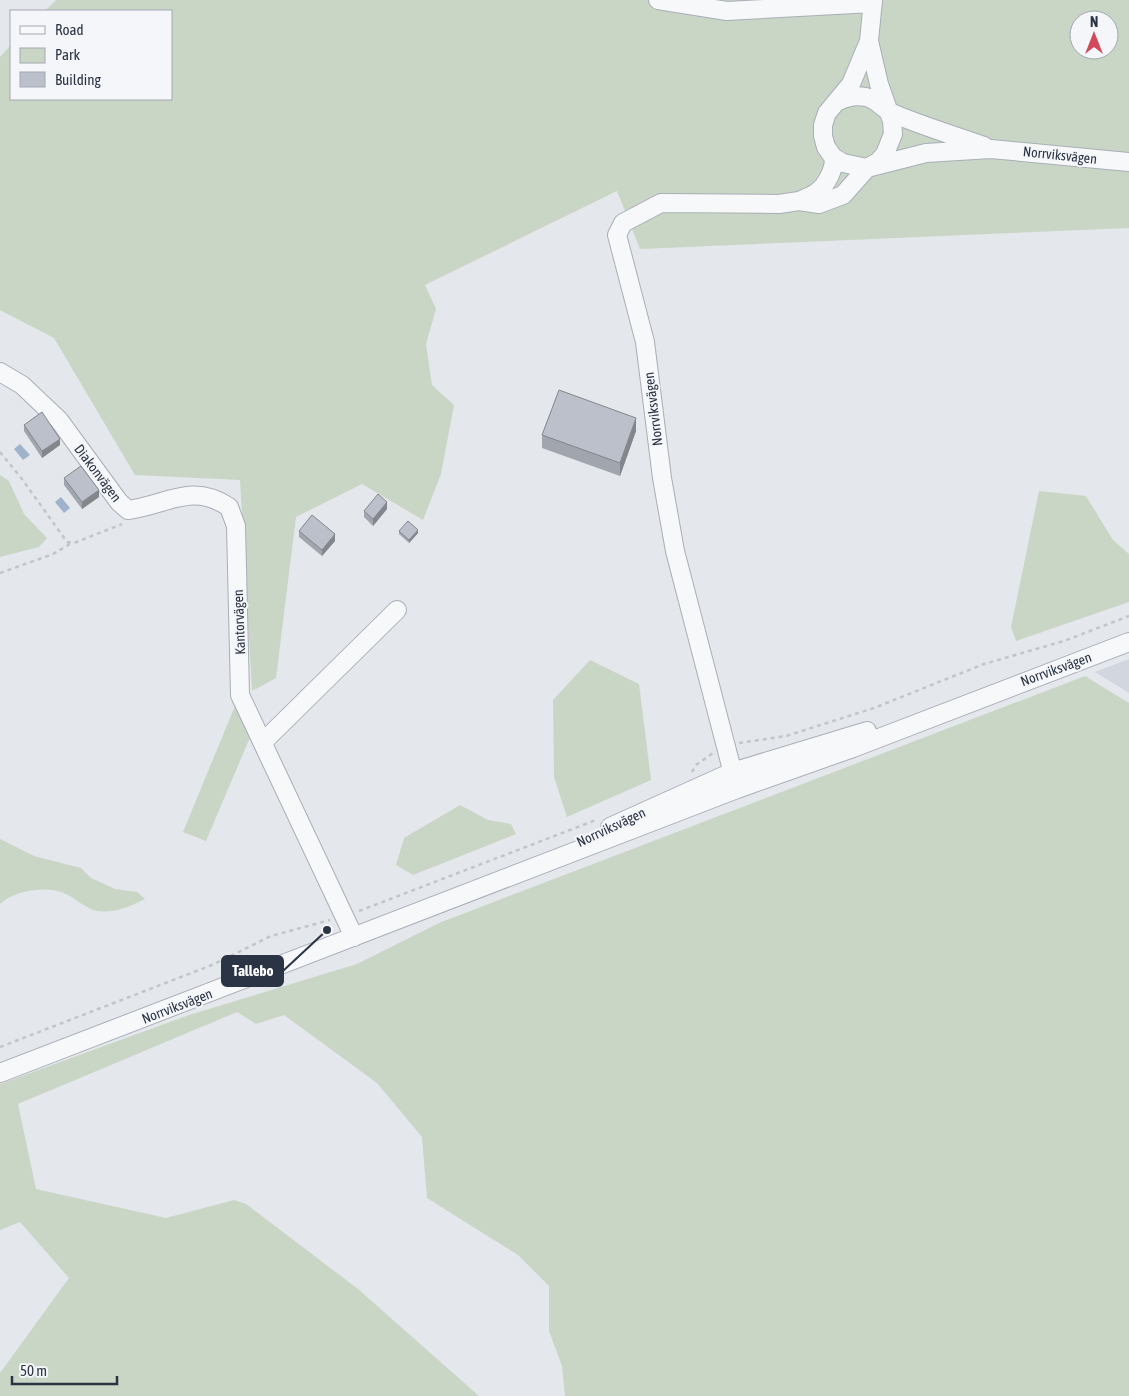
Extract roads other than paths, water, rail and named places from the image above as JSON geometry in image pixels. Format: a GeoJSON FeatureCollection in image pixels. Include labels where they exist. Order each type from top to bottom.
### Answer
{"type":"FeatureCollection","features":[{"type":"Feature","properties":{"kind":"street"},"geometry":{"type":"LineString","coordinates":[[658,0],[727,11],[873,2]]}},
{"type":"Feature","properties":{"kind":"street","name":"Norrviksvägen"},"geometry":{"type":"LineString","coordinates":[[799,201],[819,204],[843,196],[867,168],[878,162],[891,144],[892,121],[887,111],[870,41],[873,2]]}},
{"type":"Feature","properties":{"kind":"street","name":"Norrviksvägen"},"geometry":{"type":"LineString","coordinates":[[870,41],[851,84],[827,113],[823,125],[826,147],[833,157],[843,163],[867,168],[926,153],[991,149],[1129,162]]}},
{"type":"Feature","properties":{"kind":"street","name":"Norrviksvägen"},"geometry":{"type":"LineString","coordinates":[[837,102],[848,96],[868,98],[879,103],[887,111],[991,149]]}},
{"type":"Feature","properties":{"kind":"street","name":"Norrviksvägen"},"geometry":{"type":"LineString","coordinates":[[737,789],[675,551],[662,478],[645,342],[617,235],[623,223],[661,203],[779,204],[799,201],[819,192],[831,172],[834,162],[833,157]]}},
{"type":"Feature","properties":{"kind":"street","name":"Diakonvägen"},"geometry":{"type":"LineString","coordinates":[[0,372],[22,385],[60,420],[119,502],[128,510],[194,495],[207,495],[221,502]]}},
{"type":"Feature","properties":{"kind":"street","name":"Kantorvägen"},"geometry":{"type":"LineString","coordinates":[[221,502],[229,507],[236,526],[240,695],[263,742]]}},
{"type":"Feature","properties":{"kind":"street"},"geometry":{"type":"LineString","coordinates":[[354,937],[263,742],[397,610]]}},
{"type":"Feature","properties":{"kind":"street","name":"Norrviksvägen"},"geometry":{"type":"LineString","coordinates":[[0,1073],[737,789],[853,748],[983,696],[1129,642]]}},
{"type":"Feature","properties":{"kind":"street","name":"Norrviksvägen"},"geometry":{"type":"LineString","coordinates":[[491,885],[598,833],[732,772],[983,696]]}},
{"type":"Feature","properties":{"kind":"street","name":"Norrviksvägen"},"geometry":{"type":"LineString","coordinates":[[643,826],[725,802],[800,774],[853,748]]}},
{"type":"Feature","properties":{"kind":"water"},"geometry":{"type":"Polygon","coordinates":[[[20,444],[30,455],[23,460],[14,449],[20,444]]]}},
{"type":"Feature","properties":{"kind":"water"},"geometry":{"type":"Polygon","coordinates":[[[61,497],[70,508],[64,513],[55,502],[61,497]]]}},
{"type":"Feature","properties":{"kind":"place","name":"Tallebo"},"geometry":{"type":"Point","coordinates":[327,930]}}]}
